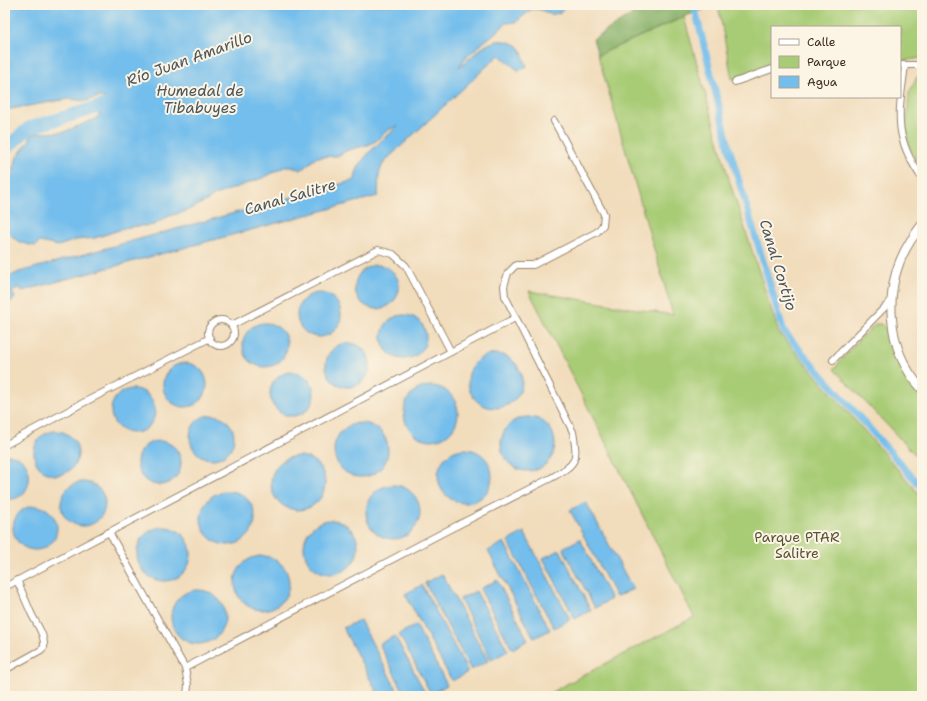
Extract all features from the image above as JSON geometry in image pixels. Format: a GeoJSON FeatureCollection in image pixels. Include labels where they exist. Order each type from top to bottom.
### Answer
{"type":"FeatureCollection","features":[{"type":"Feature","properties":{"kind":"street"},"geometry":{"type":"LineString","coordinates":[[901,88],[902,65],[922,65]]}},
{"type":"Feature","properties":{"kind":"street"},"geometry":{"type":"LineString","coordinates":[[734,82],[771,69]]}},
{"type":"Feature","properties":{"kind":"street"},"geometry":{"type":"LineString","coordinates":[[901,98],[900,130],[907,154],[922,178]]}},
{"type":"Feature","properties":{"kind":"street"},"geometry":{"type":"LineString","coordinates":[[185,668],[448,530],[551,478],[566,469],[574,461],[576,452],[573,432],[515,318],[505,296],[504,286],[508,273],[519,264],[527,266],[533,265],[597,232],[603,224],[604,214],[554,121]]}},
{"type":"Feature","properties":{"kind":"street"},"geometry":{"type":"LineString","coordinates":[[922,225],[905,250],[895,274],[891,300],[892,322],[896,344],[904,364],[922,389]]}},
{"type":"Feature","properties":{"kind":"street"},"geometry":{"type":"LineString","coordinates":[[232,325],[378,250],[393,254],[406,266],[451,352]]}},
{"type":"Feature","properties":{"kind":"street"},"geometry":{"type":"LineString","coordinates":[[833,360],[891,300]]}},
{"type":"Feature","properties":{"kind":"street"},"geometry":{"type":"LineString","coordinates":[[5,587],[515,318]]}},
{"type":"Feature","properties":{"kind":"street"},"geometry":{"type":"LineString","coordinates":[[224,320],[232,325],[234,334],[230,342],[221,346],[212,342],[210,338],[209,329],[215,322],[224,320]]}},
{"type":"Feature","properties":{"kind":"street"},"geometry":{"type":"LineString","coordinates":[[5,444],[210,338]]}},
{"type":"Feature","properties":{"kind":"street"},"geometry":{"type":"LineString","coordinates":[[109,532],[185,668],[188,696]]}},
{"type":"Feature","properties":{"kind":"street"},"geometry":{"type":"LineString","coordinates":[[5,670],[44,647],[42,634],[32,616],[17,580]]}},
{"type":"Feature","properties":{"kind":"green space"},"geometry":{"type":"Polygon","coordinates":[[[647,5],[705,5],[705,9],[683,17],[598,55],[593,39],[647,5]]]}},
{"type":"Feature","properties":{"kind":"green space"},"geometry":{"type":"Polygon","coordinates":[[[718,5],[922,5],[922,58],[901,61],[901,26],[771,26],[771,66],[732,79],[718,5]]]}},
{"type":"Feature","properties":{"kind":"green space","name":"Parque PTAR Salitre"},"geometry":{"type":"Polygon","coordinates":[[[684,17],[730,183],[779,333],[922,497],[922,696],[544,696],[694,617],[529,291],[673,315],[598,55],[684,17]]]}},
{"type":"Feature","properties":{"kind":"green space"},"geometry":{"type":"Polygon","coordinates":[[[922,72],[922,172],[909,147],[906,129],[909,93],[917,77],[922,72]]]}},
{"type":"Feature","properties":{"kind":"green space"},"geometry":{"type":"Polygon","coordinates":[[[876,324],[881,324],[886,329],[902,368],[922,394],[922,462],[834,369],[859,339],[876,324]]]}},
{"type":"Feature","properties":{"kind":"water","name":"Humedal de Tibabuyes"},"geometry":{"type":"Polygon","coordinates":[[[5,5],[567,5],[561,12],[551,15],[542,10],[532,9],[516,22],[507,23],[466,57],[459,67],[488,44],[502,41],[512,43],[519,47],[527,66],[519,71],[499,55],[385,161],[382,165],[380,173],[378,196],[22,291],[20,287],[12,292],[15,298],[5,306],[5,279],[19,272],[355,180],[360,164],[365,157],[399,125],[387,131],[376,141],[368,145],[348,150],[337,156],[317,157],[301,170],[293,167],[284,167],[265,177],[215,195],[184,212],[169,216],[154,225],[128,227],[95,238],[76,240],[58,246],[40,242],[35,246],[24,244],[5,230],[5,184],[12,175],[17,157],[29,141],[31,135],[37,133],[64,132],[95,119],[99,115],[105,98],[99,97],[86,101],[68,99],[5,110],[5,5]]]}},
{"type":"Feature","properties":{"kind":"water"},"geometry":{"type":"Polygon","coordinates":[[[373,265],[381,265],[386,266],[393,271],[398,278],[398,296],[393,303],[386,308],[373,309],[365,306],[358,299],[355,291],[355,283],[358,275],[365,268],[373,265]]]}},
{"type":"Feature","properties":{"kind":"water"},"geometry":{"type":"Polygon","coordinates":[[[315,293],[323,293],[328,294],[335,299],[340,306],[340,324],[335,331],[328,336],[315,337],[307,334],[300,327],[297,319],[297,311],[300,303],[307,296],[315,293]]]}},
{"type":"Feature","properties":{"kind":"water"},"geometry":{"type":"Polygon","coordinates":[[[400,315],[408,315],[413,316],[420,321],[425,328],[425,346],[420,353],[413,358],[400,359],[392,356],[385,349],[382,341],[382,333],[385,325],[392,318],[400,315]]]}},
{"type":"Feature","properties":{"kind":"water"},"geometry":{"type":"Polygon","coordinates":[[[261,323],[269,323],[274,324],[281,329],[286,336],[286,354],[281,361],[274,366],[261,367],[253,364],[246,357],[243,349],[243,341],[246,333],[253,326],[261,323]]]}},
{"type":"Feature","properties":{"kind":"water"},"geometry":{"type":"Polygon","coordinates":[[[344,343],[352,343],[357,344],[364,349],[369,356],[369,374],[364,381],[357,386],[344,387],[336,384],[329,377],[326,369],[326,361],[329,353],[336,346],[344,343]]]}},
{"type":"Feature","properties":{"kind":"water"},"geometry":{"type":"Polygon","coordinates":[[[495,354],[505,356],[514,362],[520,371],[522,381],[520,391],[514,400],[505,406],[495,408],[485,406],[476,400],[470,391],[468,381],[470,371],[476,362],[485,356],[495,354]]]}},
{"type":"Feature","properties":{"kind":"water"},"geometry":{"type":"Polygon","coordinates":[[[181,363],[189,363],[201,369],[207,381],[207,389],[201,401],[189,407],[181,407],[169,401],[163,389],[163,381],[169,369],[181,363]]]}},
{"type":"Feature","properties":{"kind":"water"},"geometry":{"type":"Polygon","coordinates":[[[288,372],[296,372],[301,373],[308,378],[313,385],[313,403],[308,410],[301,415],[288,416],[280,413],[273,406],[270,398],[270,390],[273,382],[280,375],[288,372]]]}},
{"type":"Feature","properties":{"kind":"water"},"geometry":{"type":"Polygon","coordinates":[[[431,386],[441,388],[450,394],[456,403],[458,413],[456,423],[450,432],[441,438],[431,440],[421,438],[412,432],[406,423],[404,413],[406,403],[412,394],[421,388],[431,386]]]}},
{"type":"Feature","properties":{"kind":"water"},"geometry":{"type":"Polygon","coordinates":[[[137,389],[149,395],[154,403],[154,419],[149,427],[141,432],[129,433],[117,427],[112,419],[111,407],[117,395],[125,390],[137,389]]]}},
{"type":"Feature","properties":{"kind":"water"},"geometry":{"type":"Polygon","coordinates":[[[208,415],[216,415],[228,421],[234,433],[234,441],[228,453],[216,459],[208,459],[196,453],[190,441],[190,433],[196,421],[208,415]]]}},
{"type":"Feature","properties":{"kind":"water"},"geometry":{"type":"Polygon","coordinates":[[[528,417],[538,419],[547,425],[553,434],[555,444],[553,454],[547,463],[538,469],[528,471],[518,469],[509,463],[503,454],[501,444],[503,434],[509,425],[518,419],[528,417]]]}},
{"type":"Feature","properties":{"kind":"water"},"geometry":{"type":"Polygon","coordinates":[[[361,423],[371,425],[380,431],[386,440],[388,450],[386,460],[380,469],[371,475],[361,477],[351,475],[342,469],[336,460],[334,450],[336,440],[342,431],[351,425],[361,423]]]}},
{"type":"Feature","properties":{"kind":"water"},"geometry":{"type":"Polygon","coordinates":[[[52,431],[60,431],[72,437],[78,449],[78,457],[72,469],[60,475],[52,475],[40,469],[34,457],[34,449],[40,437],[52,431]]]}},
{"type":"Feature","properties":{"kind":"water"},"geometry":{"type":"Polygon","coordinates":[[[155,441],[163,441],[175,447],[181,459],[181,467],[175,479],[163,485],[155,485],[143,479],[137,467],[137,459],[143,447],[155,441]]]}},
{"type":"Feature","properties":{"kind":"water"},"geometry":{"type":"Polygon","coordinates":[[[465,449],[475,451],[484,457],[490,466],[492,476],[490,486],[484,495],[475,501],[465,503],[455,501],[446,495],[440,486],[438,476],[440,466],[446,457],[455,451],[465,449]]]}},
{"type":"Feature","properties":{"kind":"water"},"geometry":{"type":"Polygon","coordinates":[[[5,455],[16,456],[23,461],[28,468],[28,486],[23,494],[16,498],[5,499],[5,455]]]}},
{"type":"Feature","properties":{"kind":"water"},"geometry":{"type":"Polygon","coordinates":[[[298,456],[308,458],[317,464],[323,473],[325,483],[323,493],[317,502],[308,508],[298,510],[288,508],[279,502],[273,493],[271,483],[273,473],[279,464],[288,458],[298,456]]]}},
{"type":"Feature","properties":{"kind":"water"},"geometry":{"type":"Polygon","coordinates":[[[79,482],[87,482],[99,488],[105,500],[105,508],[99,520],[87,526],[79,526],[67,520],[61,508],[61,500],[67,488],[79,482]]]}},
{"type":"Feature","properties":{"kind":"water"},"geometry":{"type":"Polygon","coordinates":[[[393,485],[403,487],[412,493],[418,502],[420,512],[418,522],[412,531],[403,537],[393,539],[383,537],[374,531],[368,522],[366,512],[368,502],[374,493],[383,487],[393,485]]]}},
{"type":"Feature","properties":{"kind":"water"},"geometry":{"type":"Polygon","coordinates":[[[228,491],[238,493],[247,499],[253,508],[255,518],[253,528],[247,537],[238,543],[228,545],[218,543],[209,537],[203,528],[201,518],[203,508],[209,499],[218,493],[228,491]]]}},
{"type":"Feature","properties":{"kind":"water"},"geometry":{"type":"Polygon","coordinates":[[[586,502],[633,589],[616,597],[570,510],[586,502]]]}},
{"type":"Feature","properties":{"kind":"water"},"geometry":{"type":"Polygon","coordinates":[[[31,506],[39,506],[44,507],[51,512],[56,519],[56,537],[51,544],[44,549],[31,550],[23,547],[16,540],[13,532],[13,524],[16,516],[23,509],[31,506]]]}},
{"type":"Feature","properties":{"kind":"water"},"geometry":{"type":"Polygon","coordinates":[[[331,520],[341,522],[350,528],[356,537],[358,547],[356,557],[350,566],[341,572],[331,574],[321,572],[312,566],[306,557],[304,547],[306,537],[312,528],[321,522],[331,520]]]}},
{"type":"Feature","properties":{"kind":"water"},"geometry":{"type":"Polygon","coordinates":[[[164,527],[174,529],[183,535],[189,544],[191,554],[189,564],[183,573],[174,579],[164,581],[154,579],[145,573],[139,564],[137,554],[139,544],[145,535],[154,529],[164,527]]]}},
{"type":"Feature","properties":{"kind":"water"},"geometry":{"type":"Polygon","coordinates":[[[524,532],[570,619],[554,628],[508,541],[524,532]]]}},
{"type":"Feature","properties":{"kind":"water"},"geometry":{"type":"Polygon","coordinates":[[[580,539],[611,599],[595,608],[563,548],[580,539]]]}},
{"type":"Feature","properties":{"kind":"water"},"geometry":{"type":"Polygon","coordinates":[[[504,542],[550,630],[534,638],[488,551],[504,542]]]}},
{"type":"Feature","properties":{"kind":"water"},"geometry":{"type":"Polygon","coordinates":[[[560,550],[591,610],[575,619],[543,558],[560,550]]]}},
{"type":"Feature","properties":{"kind":"water"},"geometry":{"type":"Polygon","coordinates":[[[262,556],[272,558],[281,564],[287,573],[289,583],[287,593],[281,602],[272,608],[262,610],[252,608],[243,602],[237,593],[235,583],[237,573],[243,564],[252,558],[262,556]]]}},
{"type":"Feature","properties":{"kind":"water"},"geometry":{"type":"Polygon","coordinates":[[[442,574],[488,661],[471,670],[425,583],[442,574]]]}},
{"type":"Feature","properties":{"kind":"water"},"geometry":{"type":"Polygon","coordinates":[[[497,580],[528,640],[512,649],[480,589],[497,580]]]}},
{"type":"Feature","properties":{"kind":"water"},"geometry":{"type":"Polygon","coordinates":[[[422,585],[468,672],[452,681],[405,594],[422,585]]]}},
{"type":"Feature","properties":{"kind":"water"},"geometry":{"type":"Polygon","coordinates":[[[198,590],[208,592],[217,598],[223,607],[225,617],[223,627],[217,636],[208,642],[198,644],[188,642],[179,636],[173,627],[171,617],[173,607],[179,598],[188,592],[198,590]]]}},
{"type":"Feature","properties":{"kind":"water"},"geometry":{"type":"Polygon","coordinates":[[[476,591],[508,651],[491,660],[460,599],[476,591]]]}},
{"type":"Feature","properties":{"kind":"water"},"geometry":{"type":"Polygon","coordinates":[[[360,620],[400,696],[379,696],[343,628],[360,620]]]}},
{"type":"Feature","properties":{"kind":"water"},"geometry":{"type":"Polygon","coordinates":[[[416,625],[447,685],[431,694],[399,634],[416,625]]]}},
{"type":"Feature","properties":{"kind":"water"},"geometry":{"type":"Polygon","coordinates":[[[395,636],[427,696],[406,696],[379,644],[395,636]]]}},
{"type":"Feature","properties":{"kind":"waterway","name":"Canal Cortijo"},"geometry":{"type":"LineString","coordinates":[[694,5],[730,151],[784,332],[922,488]]}},
{"type":"Feature","properties":{"kind":"waterway","name":"Río Juan Amarillo"},"geometry":{"type":"LineString","coordinates":[[5,149],[29,128],[118,101]]}},
{"type":"Feature","properties":{"kind":"water label","name":"Canal Salitre"},"geometry":{"type":"Point","coordinates":[290,197]}}]}
